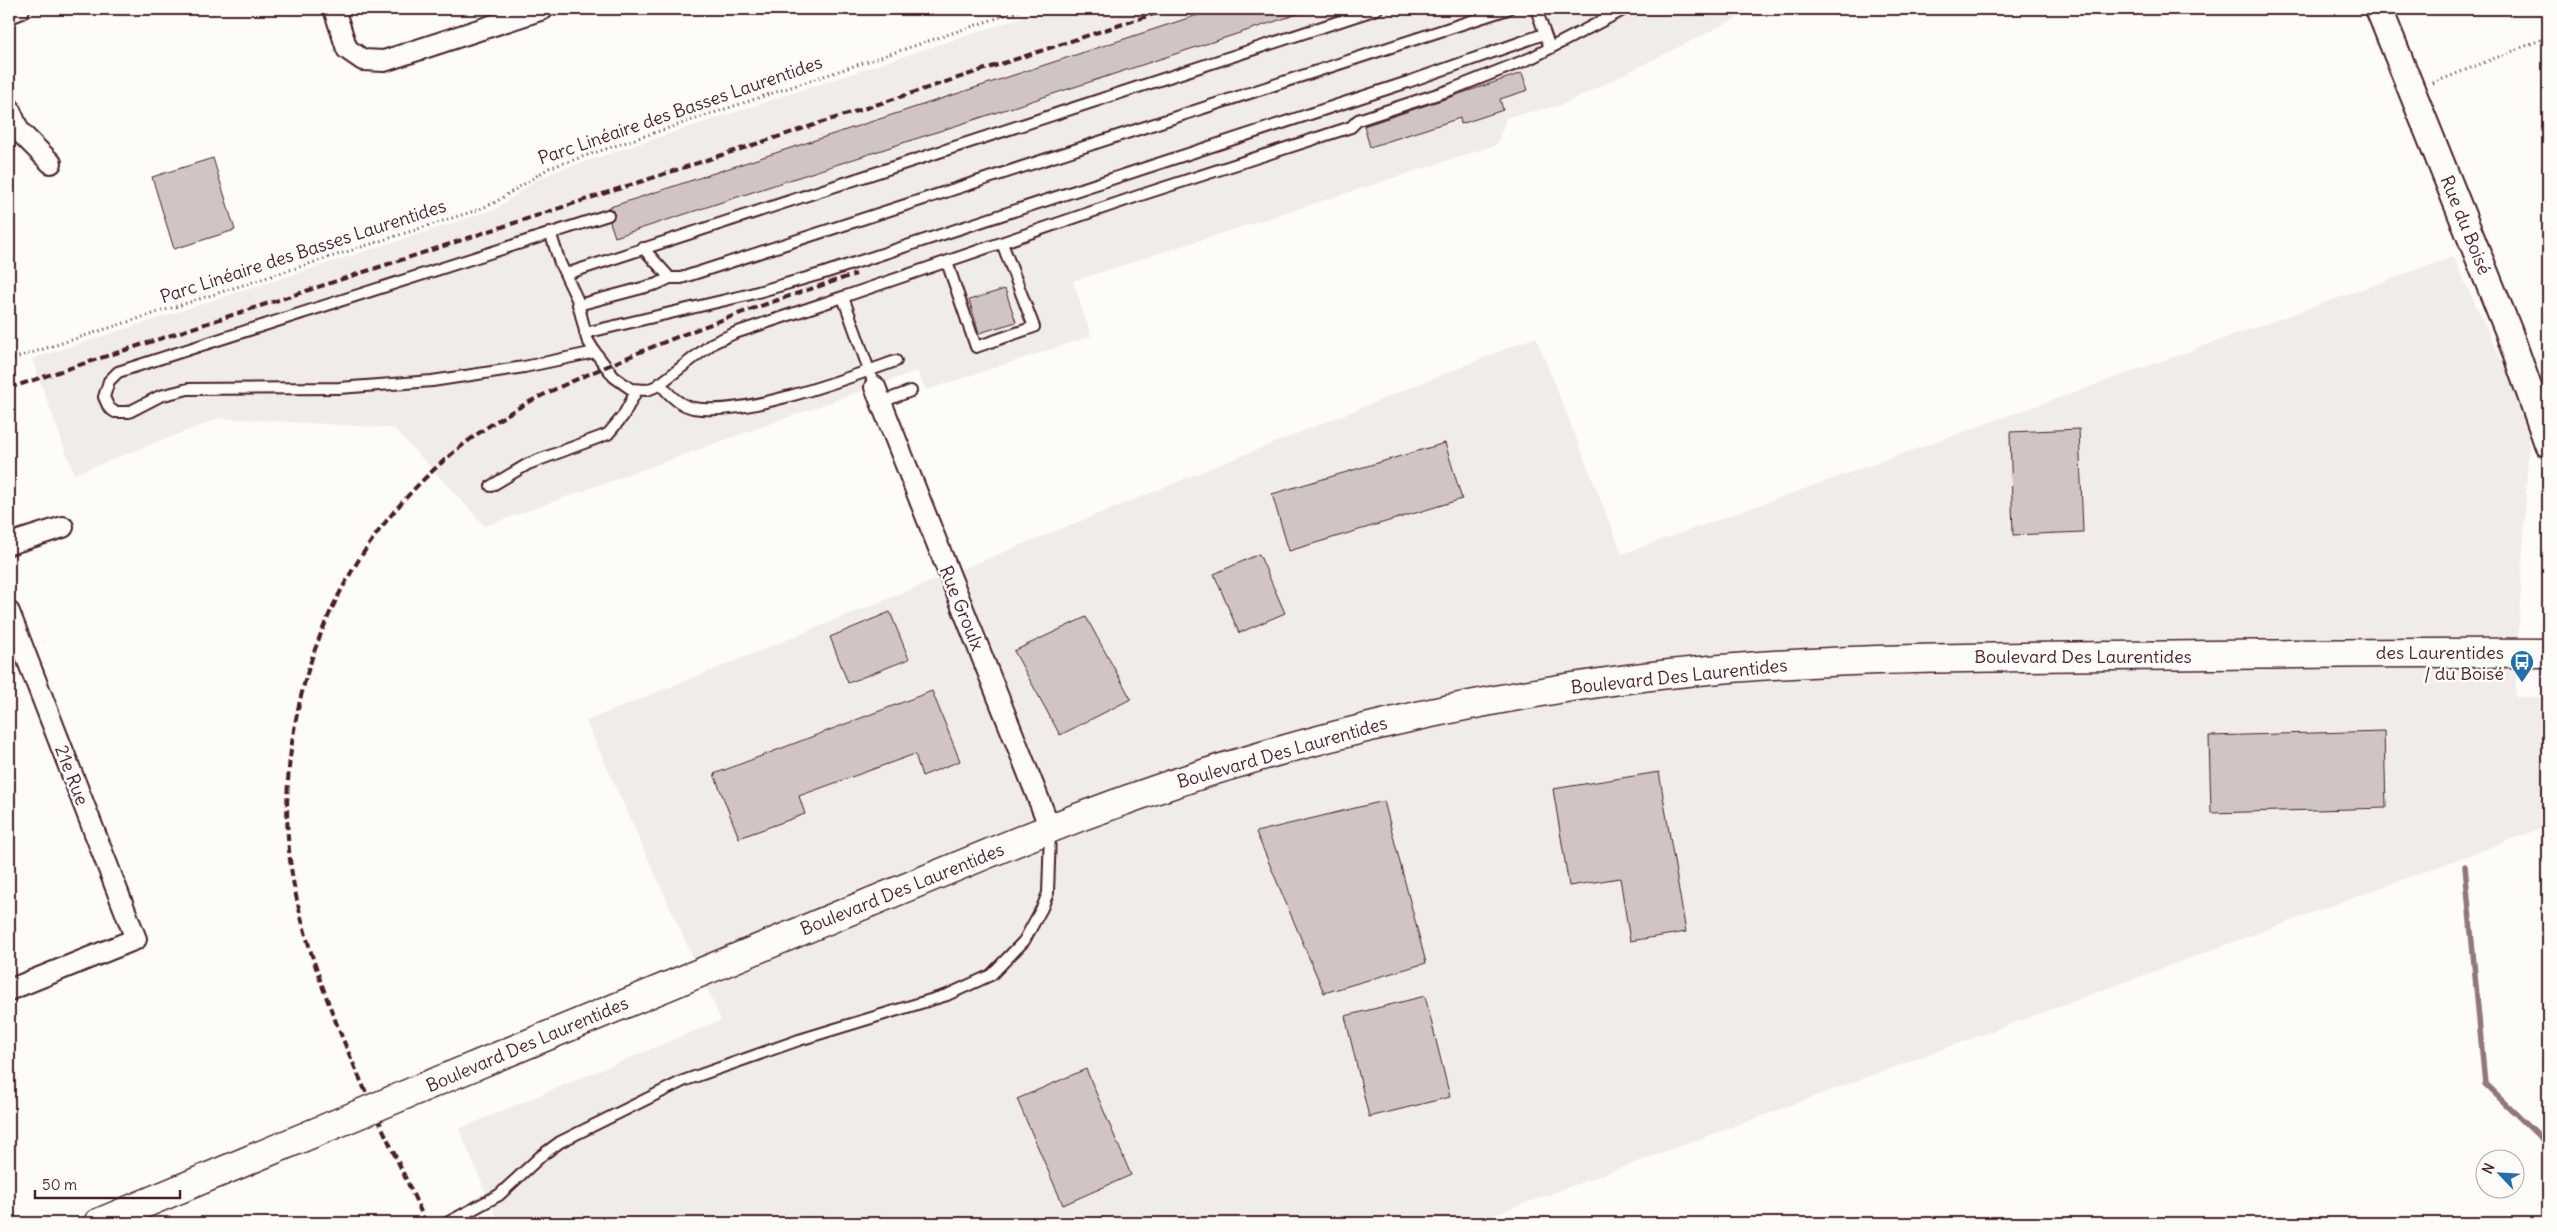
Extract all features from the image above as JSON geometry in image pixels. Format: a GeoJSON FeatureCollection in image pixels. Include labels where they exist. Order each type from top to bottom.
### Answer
{"type":"FeatureCollection","features":[{"type":"Feature","properties":{"kind":"main road","name":"Boulevard Des Laurentides"},"geometry":{"type":"LineString","coordinates":[[98,1223],[1050,828],[1163,786],[1244,760],[1359,728],[1564,688],[1652,676],[1780,664],[1975,657],[2548,653]]}},
{"type":"Feature","properties":{"kind":"street"},"geometry":{"type":"LineString","coordinates":[[9,13],[19,9]]}},
{"type":"Feature","properties":{"kind":"street"},"geometry":{"type":"LineString","coordinates":[[334,9],[347,49],[363,60],[384,61],[543,9]]}},
{"type":"Feature","properties":{"kind":"street","name":"Rue du Boisé"},"geometry":{"type":"LineString","coordinates":[[2378,9],[2508,330],[2548,444]]}},
{"type":"Feature","properties":{"kind":"street"},"geometry":{"type":"LineString","coordinates":[[9,108],[19,131],[51,164]]}},
{"type":"Feature","properties":{"kind":"street","name":"Rue Groulx"},"geometry":{"type":"LineString","coordinates":[[875,386],[1050,828]]}},
{"type":"Feature","properties":{"kind":"street"},"geometry":{"type":"LineString","coordinates":[[9,544],[63,527]]}},
{"type":"Feature","properties":{"kind":"street","name":"21e Rue"},"geometry":{"type":"LineString","coordinates":[[9,612],[136,939],[9,990]]}},
{"type":"Feature","properties":{"kind":"lane"},"geometry":{"type":"LineString","coordinates":[[566,274],[1377,9]]}},
{"type":"Feature","properties":{"kind":"lane"},"geometry":{"type":"LineString","coordinates":[[578,305],[657,284],[670,278],[681,278],[1508,9]]}},
{"type":"Feature","properties":{"kind":"lane"},"geometry":{"type":"LineString","coordinates":[[1536,9],[1550,48]]}},
{"type":"Feature","properties":{"kind":"lane"},"geometry":{"type":"LineString","coordinates":[[550,232],[560,263],[578,305],[585,333],[595,352],[614,377],[623,385],[637,390],[647,390],[660,383],[713,343],[736,333],[1351,127],[1358,120],[1450,90],[1531,58],[1625,9]]}},
{"type":"Feature","properties":{"kind":"lane"},"geometry":{"type":"LineString","coordinates":[[585,333],[747,296],[824,273],[1408,82],[1544,34]]}},
{"type":"Feature","properties":{"kind":"lane"},"geometry":{"type":"LineString","coordinates":[[595,352],[524,367],[432,381],[339,388],[188,389],[160,396],[129,412],[122,413],[115,412],[105,403],[104,397],[108,381],[118,372],[550,232],[608,215]]}},
{"type":"Feature","properties":{"kind":"lane"},"geometry":{"type":"LineString","coordinates":[[946,262],[976,346],[1034,326],[1002,243]]}},
{"type":"Feature","properties":{"kind":"lane"},"geometry":{"type":"LineString","coordinates":[[643,248],[670,278]]}},
{"type":"Feature","properties":{"kind":"lane"},"geometry":{"type":"LineString","coordinates":[[843,298],[875,386]]}},
{"type":"Feature","properties":{"kind":"lane"},"geometry":{"type":"LineString","coordinates":[[875,386],[896,361]]}},
{"type":"Feature","properties":{"kind":"lane"},"geometry":{"type":"LineString","coordinates":[[660,383],[680,403],[692,408],[713,409],[746,405],[800,392],[875,386],[911,391]]}},
{"type":"Feature","properties":{"kind":"lane"},"geometry":{"type":"LineString","coordinates":[[491,486],[528,464],[608,434],[623,416],[637,390]]}},
{"type":"Feature","properties":{"kind":"lane"},"geometry":{"type":"LineString","coordinates":[[447,1223],[499,1195],[541,1156],[560,1142],[684,1081],[799,1040],[948,995],[991,975],[1024,941],[1042,908],[1048,893],[1050,828]]}},
{"type":"Feature","properties":{"kind":"path","name":"Parc Linéaire des Basses Laurentides"},"geometry":{"type":"LineString","coordinates":[[9,360],[482,209],[549,168],[1024,9]]}},
{"type":"Feature","properties":{"kind":"path"},"geometry":{"type":"LineString","coordinates":[[2428,83],[2434,83],[2548,37]]}},
{"type":"Feature","properties":{"kind":"shaded area"},"geometry":{"type":"Polygon","coordinates":[[[1047,9],[1755,9],[1562,105],[1507,117],[1496,145],[1073,281],[1091,336],[926,390],[917,371],[485,526],[394,428],[220,418],[74,474],[32,359],[496,209],[535,181],[554,172],[1047,9]]]}},
{"type":"Feature","properties":{"kind":"shaded area"},"geometry":{"type":"Polygon","coordinates":[[[2453,257],[2530,421],[2515,697],[2548,697],[2548,826],[1471,1223],[499,1223],[459,1129],[721,1020],[586,721],[1536,337],[1622,554],[2453,257]]]}},
{"type":"Feature","properties":{"kind":"building"},"geometry":{"type":"Polygon","coordinates":[[[1216,9],[1303,9],[1304,12],[615,237],[610,222],[615,213],[607,208],[1216,9]]]}},
{"type":"Feature","properties":{"kind":"building"},"geometry":{"type":"Polygon","coordinates":[[[1522,73],[1528,90],[1500,99],[1503,110],[1461,124],[1460,118],[1370,147],[1364,126],[1522,73]]]}},
{"type":"Feature","properties":{"kind":"building"},"geometry":{"type":"Polygon","coordinates":[[[213,158],[235,230],[174,249],[152,177],[213,158]]]}},
{"type":"Feature","properties":{"kind":"building"},"geometry":{"type":"Polygon","coordinates":[[[1005,289],[1016,322],[979,333],[969,300],[1005,289]]]}},
{"type":"Feature","properties":{"kind":"building"},"geometry":{"type":"Polygon","coordinates":[[[2079,429],[2083,532],[2013,535],[2010,432],[2079,429]]]}},
{"type":"Feature","properties":{"kind":"building"},"geometry":{"type":"Polygon","coordinates":[[[1445,443],[1462,499],[1289,551],[1272,494],[1445,443]]]}},
{"type":"Feature","properties":{"kind":"building"},"geometry":{"type":"Polygon","coordinates":[[[1259,554],[1285,613],[1239,633],[1214,574],[1259,554]]]}},
{"type":"Feature","properties":{"kind":"building"},"geometry":{"type":"Polygon","coordinates":[[[890,612],[909,659],[848,683],[830,637],[890,612]]]}},
{"type":"Feature","properties":{"kind":"building"},"geometry":{"type":"Polygon","coordinates":[[[1086,617],[1131,699],[1060,735],[1014,651],[1086,617]]]}},
{"type":"Feature","properties":{"kind":"building"},"geometry":{"type":"Polygon","coordinates":[[[932,691],[960,761],[922,776],[915,754],[799,796],[805,814],[739,838],[714,774],[932,691]]]}},
{"type":"Feature","properties":{"kind":"building"},"geometry":{"type":"Polygon","coordinates":[[[2384,731],[2386,808],[2211,813],[2209,736],[2384,731]]]}},
{"type":"Feature","properties":{"kind":"building"},"geometry":{"type":"Polygon","coordinates":[[[1659,772],[1686,932],[1630,941],[1620,878],[1569,886],[1553,789],[1659,772]]]}},
{"type":"Feature","properties":{"kind":"building"},"geometry":{"type":"Polygon","coordinates":[[[1384,801],[1426,963],[1324,993],[1256,832],[1384,801]]]}},
{"type":"Feature","properties":{"kind":"building"},"geometry":{"type":"Polygon","coordinates":[[[1425,996],[1450,1097],[1369,1117],[1345,1016],[1425,996]]]}},
{"type":"Feature","properties":{"kind":"building"},"geometry":{"type":"Polygon","coordinates":[[[1086,1069],[1131,1175],[1063,1205],[1017,1099],[1086,1069]]]}},
{"type":"Feature","properties":{"kind":"waterway"},"geometry":{"type":"LineString","coordinates":[[2465,866],[2485,1084],[2548,1145]]}},
{"type":"Feature","properties":{"kind":"railway"},"geometry":{"type":"LineString","coordinates":[[9,388],[1169,9]]}},
{"type":"Feature","properties":{"kind":"railway"},"geometry":{"type":"LineString","coordinates":[[426,1223],[333,1015],[304,929],[290,860],[287,806],[288,779],[295,726],[307,674],[320,635],[337,597],[381,527],[408,496],[437,467],[469,440],[503,417],[560,387],[648,349],[737,314],[856,274]]}},
{"type":"Feature","properties":{"kind":"place","name":"des Laurentides / du Boisé"},"geometry":{"type":"Point","coordinates":[2522,683]}}]}
